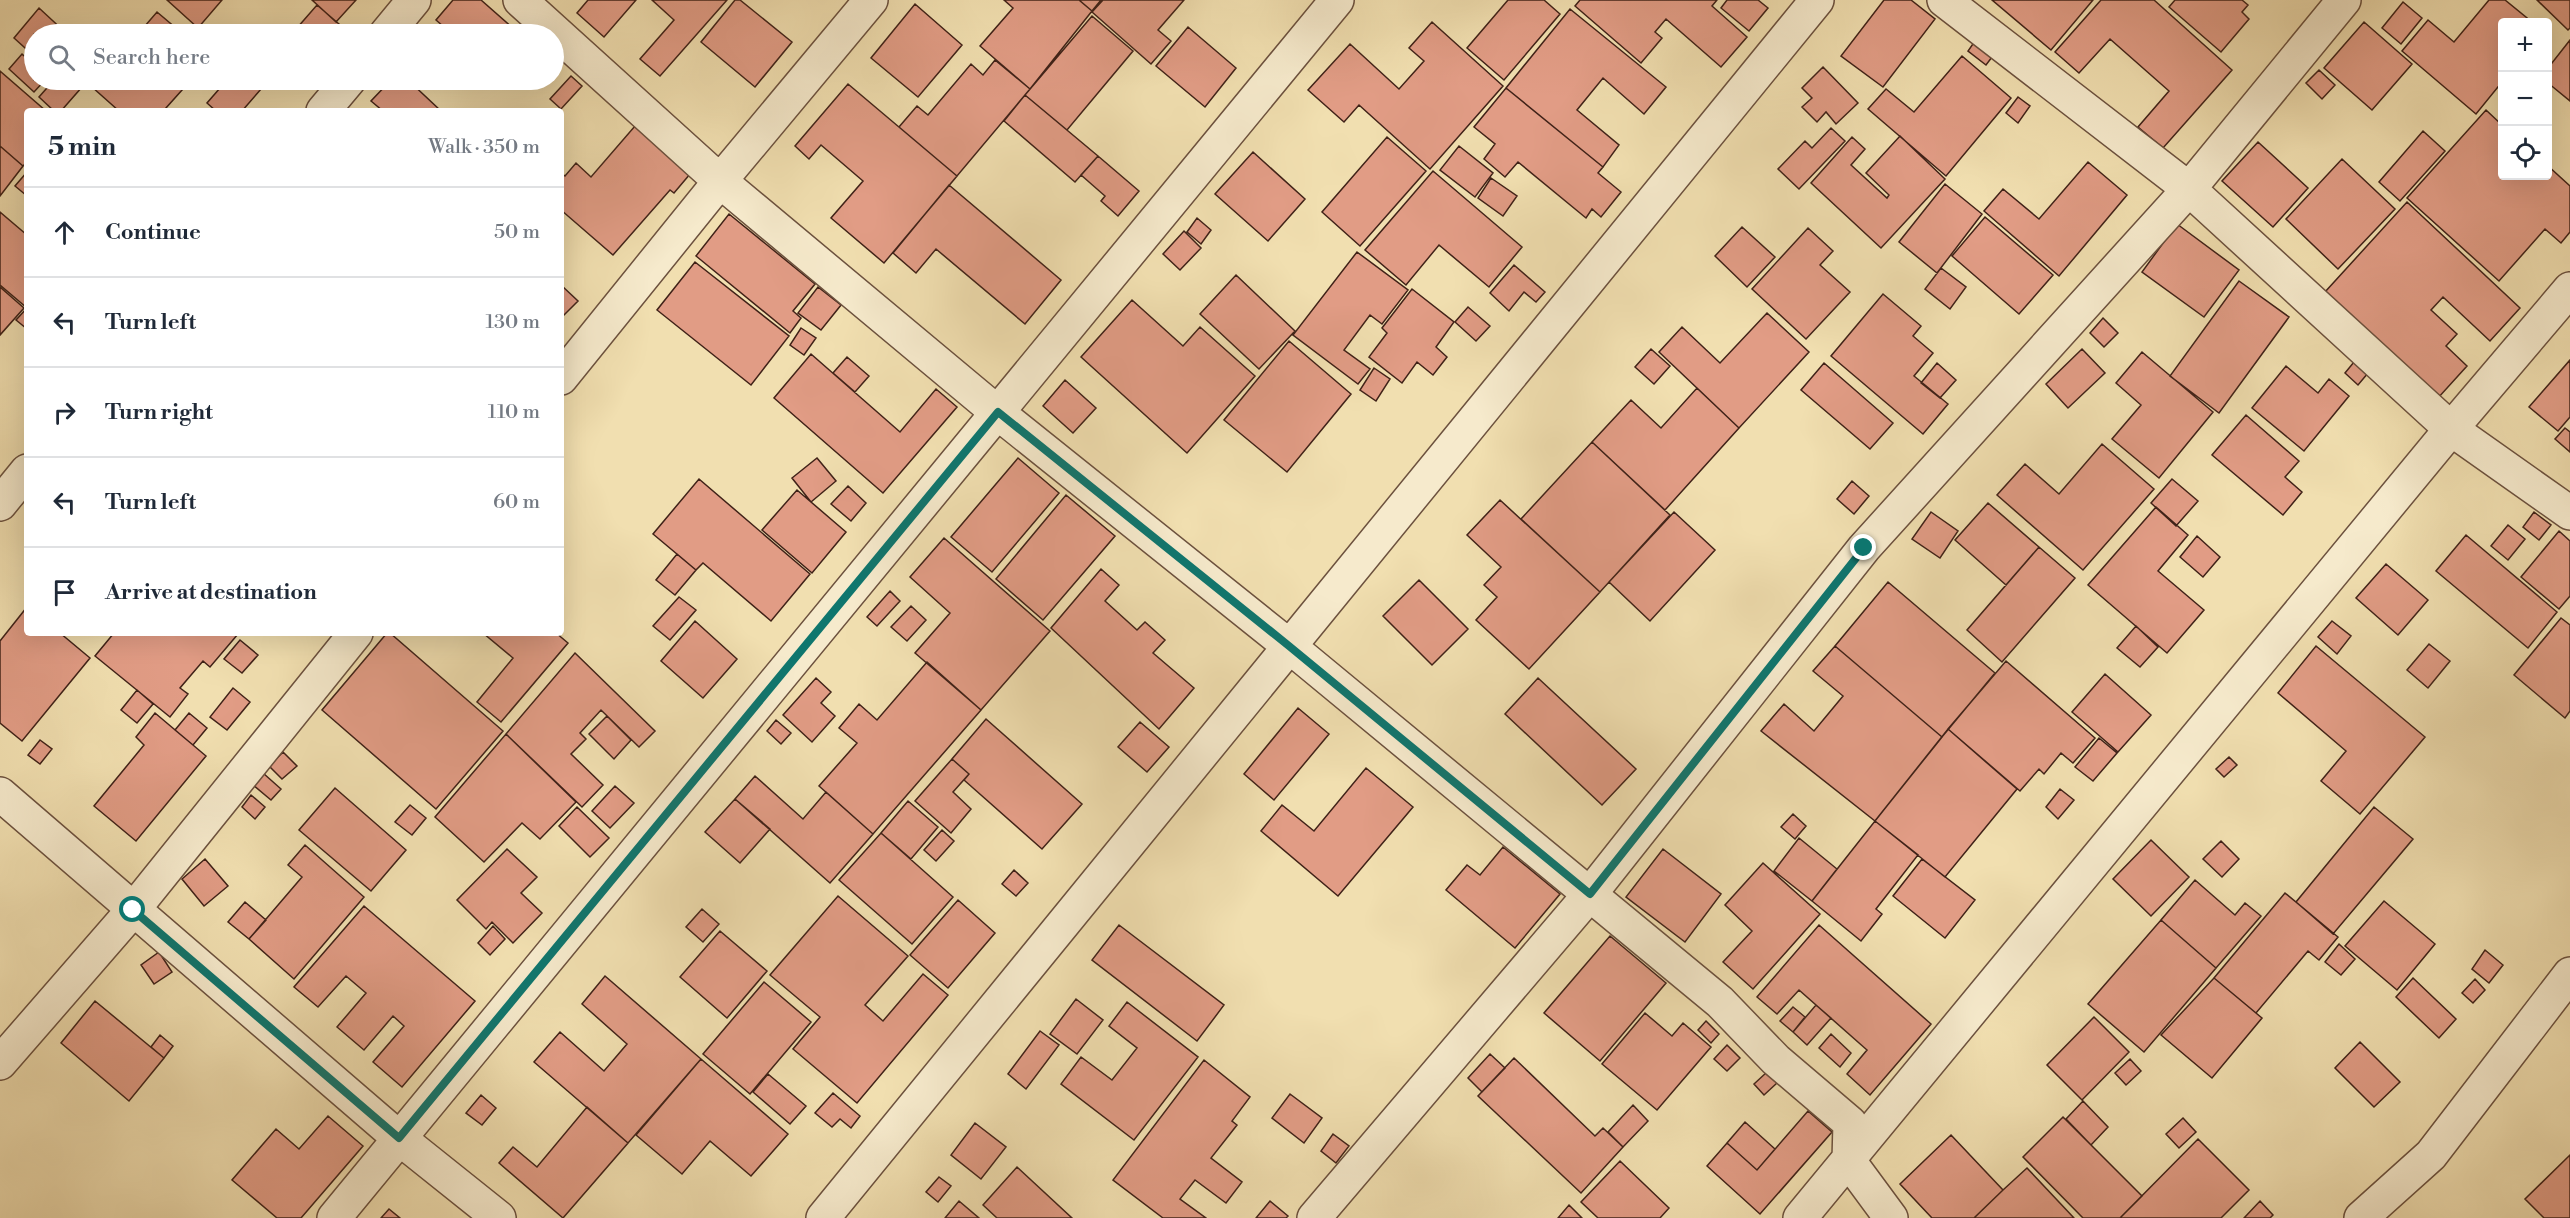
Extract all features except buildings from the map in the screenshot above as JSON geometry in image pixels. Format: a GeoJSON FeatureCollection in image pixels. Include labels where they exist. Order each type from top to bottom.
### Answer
{"type":"FeatureCollection","features":[{"type":"Feature","properties":{"kind":"street"},"geometry":{"type":"LineString","coordinates":[[394,24],[414,0]]}},
{"type":"Feature","properties":{"kind":"street"},"geometry":{"type":"LineString","coordinates":[[520,0],[547,24]]}},
{"type":"Feature","properties":{"kind":"street"},"geometry":{"type":"LineString","coordinates":[[564,374],[720,181],[871,0]]}},
{"type":"Feature","properties":{"kind":"street"},"geometry":{"type":"LineString","coordinates":[[334,1218],[1337,0]]}},
{"type":"Feature","properties":{"kind":"street"},"geometry":{"type":"LineString","coordinates":[[823,1218],[1817,0]]}},
{"type":"Feature","properties":{"kind":"street"},"geometry":{"type":"LineString","coordinates":[[1944,0],[2189,189],[2451,429],[2570,513]]}},
{"type":"Feature","properties":{"kind":"street"},"geometry":{"type":"LineString","coordinates":[[1314,1218],[1590,894],[1864,548],[2189,189],[2344,0]]}},
{"type":"Feature","properties":{"kind":"street"},"geometry":{"type":"LineString","coordinates":[[564,40],[720,181],[998,412],[1289,646],[1720,1002],[1776,1060],[1850,1123],[1849,1161],[1891,1218]]}},
{"type":"Feature","properties":{"kind":"street"},"geometry":{"type":"LineString","coordinates":[[326,108],[341,90]]}},
{"type":"Feature","properties":{"kind":"street"},"geometry":{"type":"LineString","coordinates":[[1800,1218],[2451,429],[2570,289]]}},
{"type":"Feature","properties":{"kind":"street"},"geometry":{"type":"LineString","coordinates":[[0,504],[24,475]]}},
{"type":"Feature","properties":{"kind":"street"},"geometry":{"type":"LineString","coordinates":[[0,1063],[133,910],[354,636]]}},
{"type":"Feature","properties":{"kind":"street"},"geometry":{"type":"LineString","coordinates":[[0,794],[399,1138],[500,1218]]}},
{"type":"Feature","properties":{"kind":"street"},"geometry":{"type":"LineString","coordinates":[[2361,1218],[2431,1155],[2570,974]]}},
{"type":"Feature","properties":{"kind":"route"},"geometry":{"type":"LineString","coordinates":[[133,910],[399,1138],[998,412],[1289,646],[1590,894],[1864,548]]}}]}
